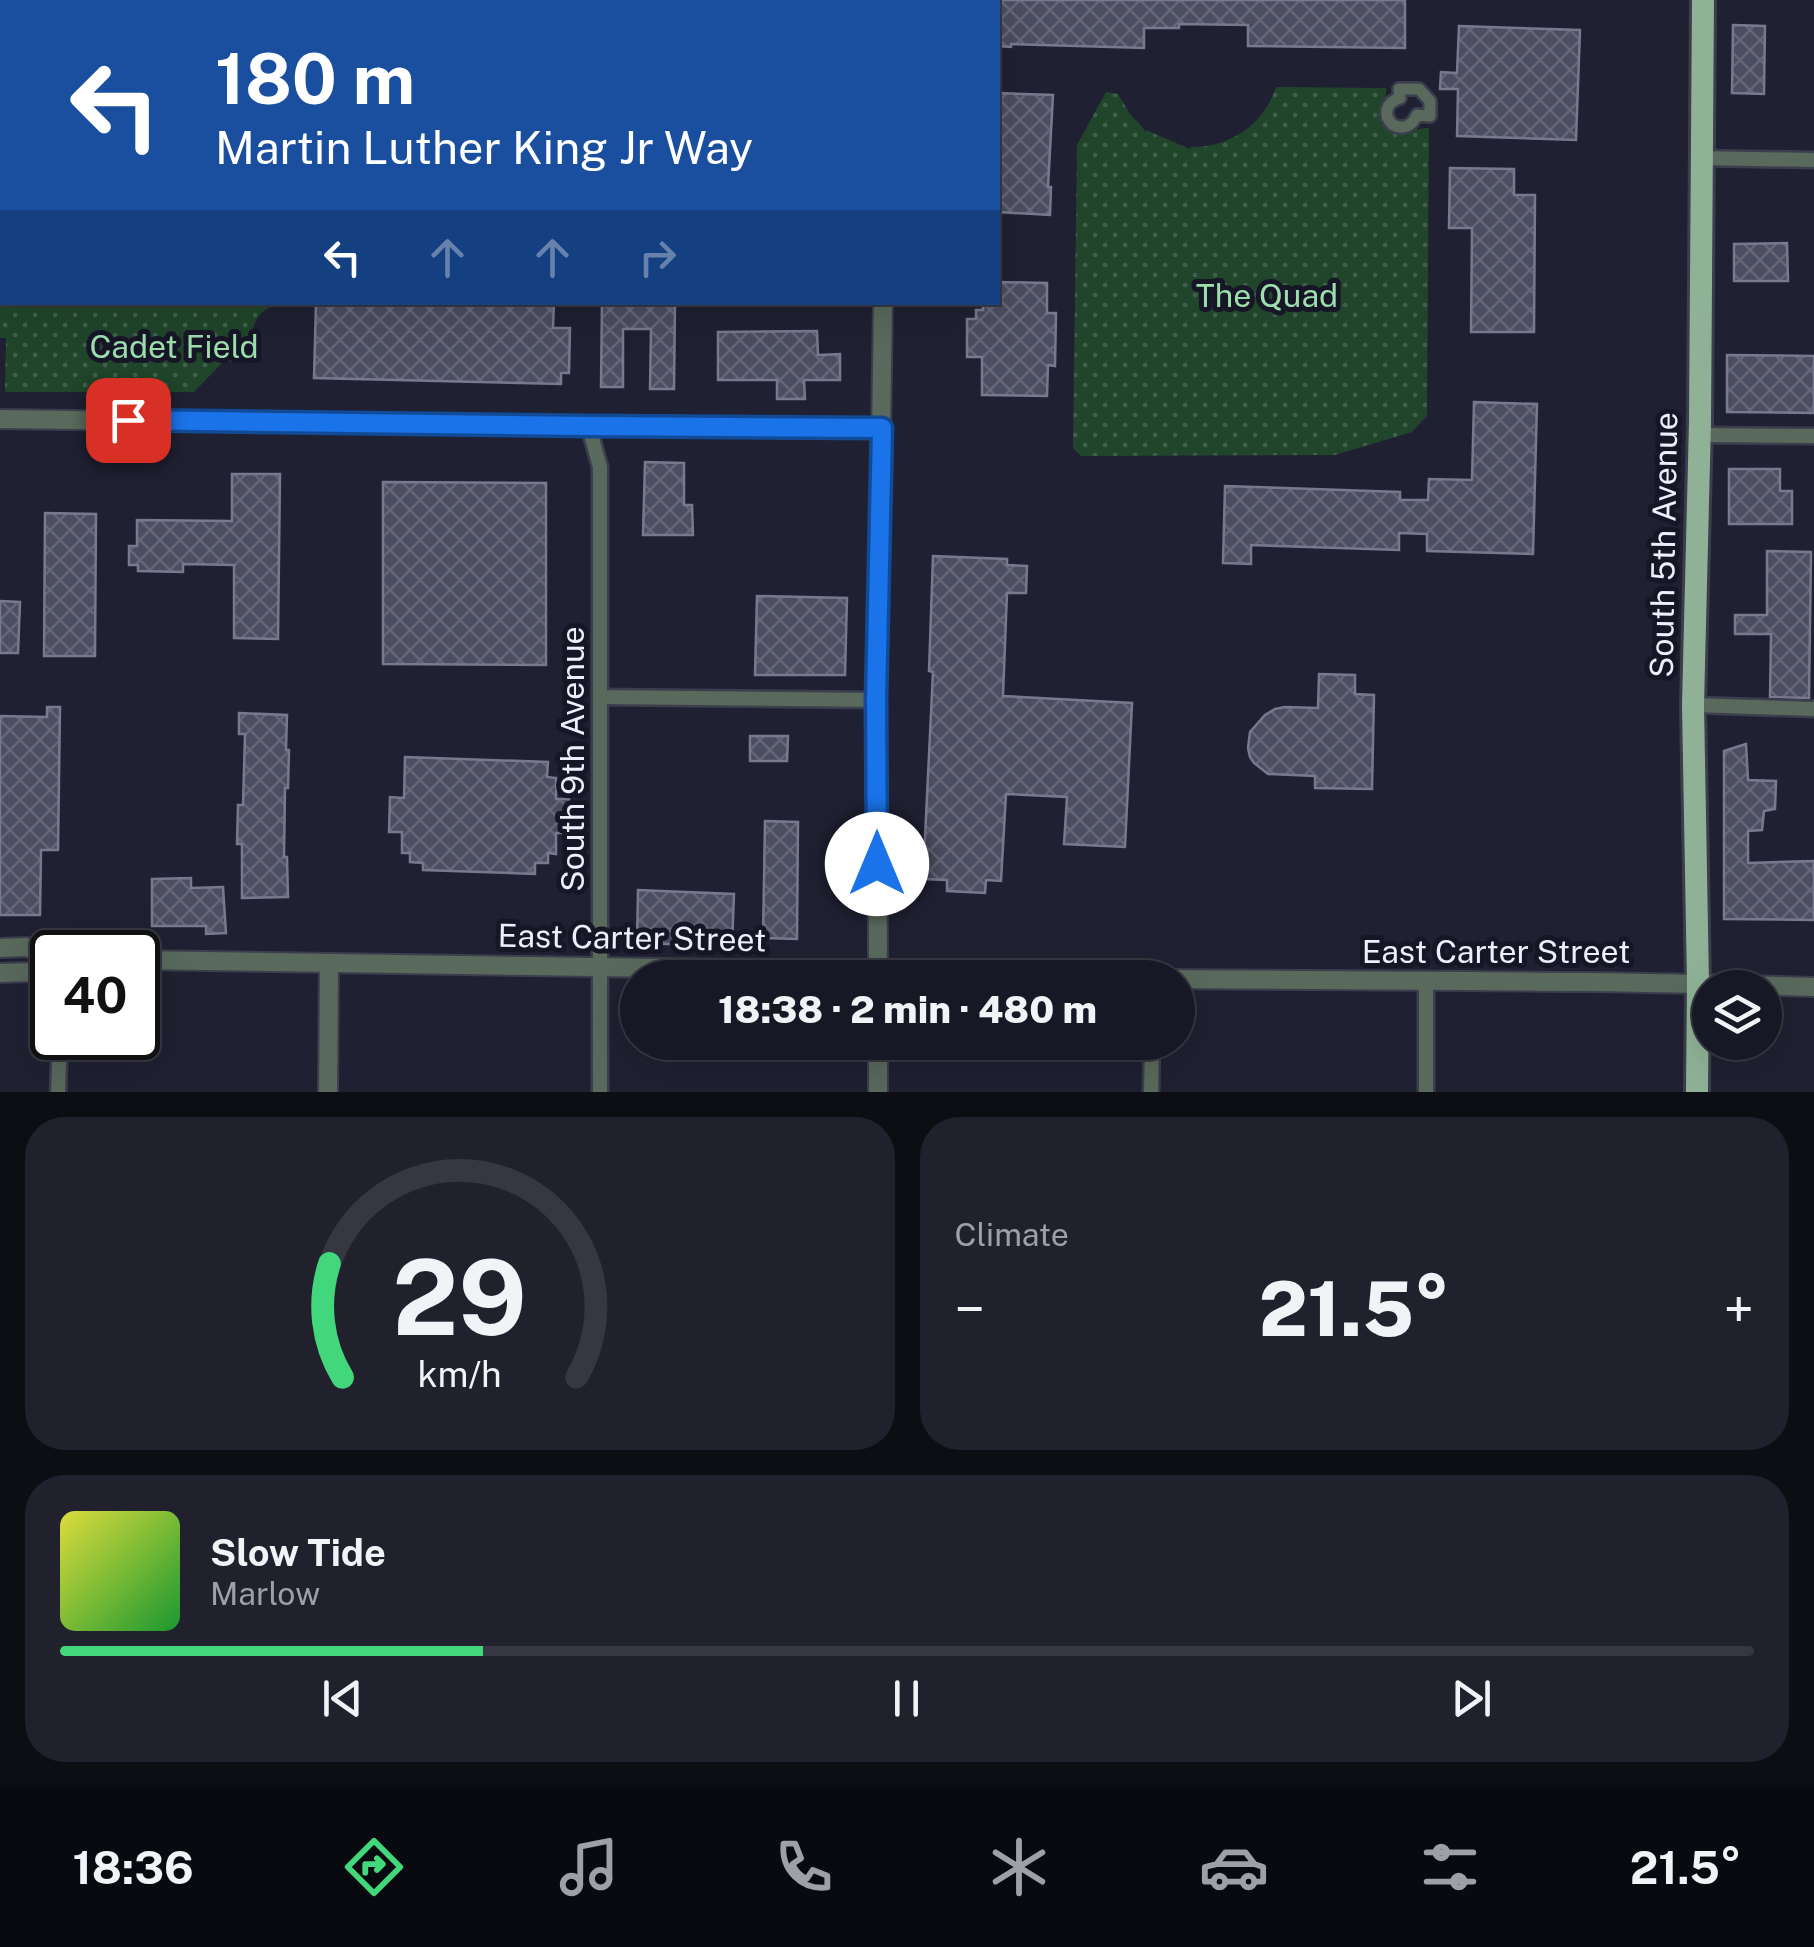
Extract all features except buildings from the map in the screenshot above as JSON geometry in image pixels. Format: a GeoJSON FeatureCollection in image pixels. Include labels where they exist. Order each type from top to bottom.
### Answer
{"type":"FeatureCollection","features":[{"type":"Feature","properties":{"kind":"main road","name":"South 5th Avenue"},"geometry":{"type":"LineString","coordinates":[[1698,970],[1692,706],[1700,434],[1703,0]]}},
{"type":"Feature","properties":{"kind":"main road","name":"South 5th Avenue"},"geometry":{"type":"LineString","coordinates":[[1697,1060],[1697,1092]]}},
{"type":"Feature","properties":{"kind":"street"},"geometry":{"type":"LineString","coordinates":[[1701,158],[1814,160]]}},
{"type":"Feature","properties":{"kind":"street"},"geometry":{"type":"LineString","coordinates":[[878,960],[876,700],[883,305]]}},
{"type":"Feature","properties":{"kind":"street"},"geometry":{"type":"LineString","coordinates":[[0,419],[882,428]]}},
{"type":"Feature","properties":{"kind":"street","name":"South 9th Avenue"},"geometry":{"type":"LineString","coordinates":[[589,426],[600,468],[600,1092]]}},
{"type":"Feature","properties":{"kind":"street"},"geometry":{"type":"LineString","coordinates":[[1700,434],[1814,436]]}},
{"type":"Feature","properties":{"kind":"street"},"geometry":{"type":"LineString","coordinates":[[600,696],[876,700]]}},
{"type":"Feature","properties":{"kind":"street"},"geometry":{"type":"LineString","coordinates":[[1692,706],[1814,709]]}},
{"type":"Feature","properties":{"kind":"street"},"geometry":{"type":"LineString","coordinates":[[0,948],[30,949]]}},
{"type":"Feature","properties":{"kind":"street","name":"East Carter Street"},"geometry":{"type":"LineString","coordinates":[[160,960],[620,968]]}},
{"type":"Feature","properties":{"kind":"street"},"geometry":{"type":"LineString","coordinates":[[328,1092],[329,964]]}},
{"type":"Feature","properties":{"kind":"street"},"geometry":{"type":"LineString","coordinates":[[0,973],[30,972]]}},
{"type":"Feature","properties":{"kind":"street","name":"East Carter Street"},"geometry":{"type":"LineString","coordinates":[[1195,979],[1692,983]]}},
{"type":"Feature","properties":{"kind":"street"},"geometry":{"type":"LineString","coordinates":[[1426,982],[1426,1092]]}},
{"type":"Feature","properties":{"kind":"street","name":"East Carter Street"},"geometry":{"type":"LineString","coordinates":[[1782,986],[1814,987]]}},
{"type":"Feature","properties":{"kind":"street"},"geometry":{"type":"LineString","coordinates":[[58,1092],[59,1060]]}},
{"type":"Feature","properties":{"kind":"street"},"geometry":{"type":"LineString","coordinates":[[878,1060],[878,1092]]}},
{"type":"Feature","properties":{"kind":"street"},"geometry":{"type":"LineString","coordinates":[[1151,1092],[1152,1060]]}},
{"type":"Feature","properties":{"kind":"green space","name":"The Quad"},"geometry":{"type":"Polygon","coordinates":[[[1276,87],[1386,88],[1381,113],[1387,127],[1399,131],[1429,128],[1427,416],[1412,432],[1335,455],[1081,456],[1073,448],[1077,145],[1106,92],[1118,94],[1144,132],[1190,149],[1219,143],[1244,131],[1263,112],[1276,87]]]}},
{"type":"Feature","properties":{"kind":"green space","name":"Cadet Field"},"geometry":{"type":"Polygon","coordinates":[[[0,305],[275,305],[260,315],[240,361],[223,362],[194,392],[5,392],[6,338],[0,338],[0,305]]]}},
{"type":"Feature","properties":{"kind":"route"},"geometry":{"type":"LineString","coordinates":[[128,420],[882,428],[877,864]]}}]}
